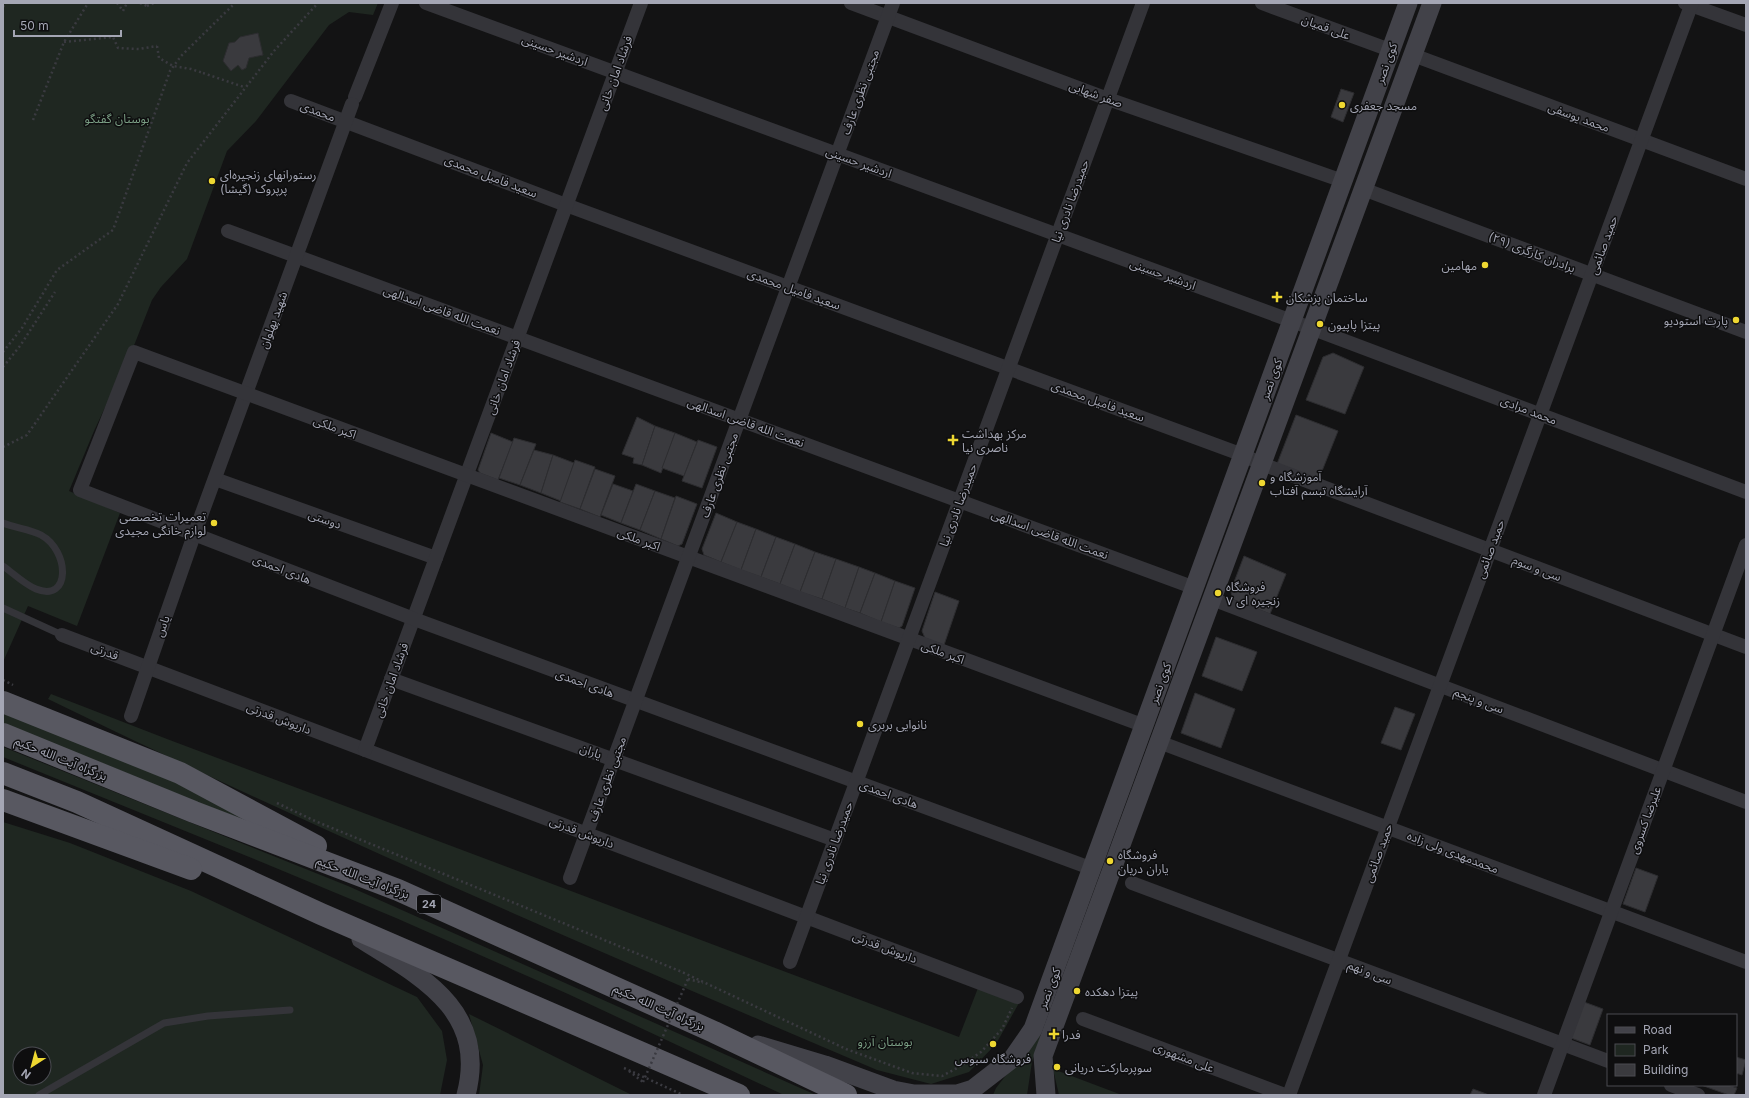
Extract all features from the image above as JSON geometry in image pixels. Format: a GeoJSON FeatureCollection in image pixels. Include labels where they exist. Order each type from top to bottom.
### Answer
{"type":"FeatureCollection","features":[{"type":"Feature","properties":{"kind":"highway"},"geometry":{"type":"LineString","coordinates":[[9,703],[180,773],[398,890]]}},
{"type":"Feature","properties":{"kind":"highway","name":"بزرگراه آیت الله حکیم"},"geometry":{"type":"LineString","coordinates":[[3,734],[194,812],[398,890],[714,1032],[846,1095]]}},
{"type":"Feature","properties":{"kind":"highway"},"geometry":{"type":"LineString","coordinates":[[3,773],[77,802],[321,914],[739,1095]]}},
{"type":"Feature","properties":{"kind":"highway"},"geometry":{"type":"LineString","coordinates":[[3,800],[193,870],[321,914]]}},
{"type":"Feature","properties":{"kind":"main road","name":"کوی نصر"},"geometry":{"type":"LineString","coordinates":[[714,1032],[825,1065],[875,1084],[914,1094],[957,1094],[973,1089],[1013,1058],[1033,1029],[1408,3]]}},
{"type":"Feature","properties":{"kind":"main road","name":"کوی نصر"},"geometry":{"type":"LineString","coordinates":[[1046,1095],[1043,1056],[1432,3]]}},
{"type":"Feature","properties":{"kind":"main road"},"geometry":{"type":"LineString","coordinates":[[321,914],[420,976],[449,1004],[467,1038],[471,1061],[466,1095]]}},
{"type":"Feature","properties":{"kind":"main road"},"geometry":{"type":"LineString","coordinates":[[1034,1095],[1043,1056]]}},
{"type":"Feature","properties":{"kind":"main road"},"geometry":{"type":"LineString","coordinates":[[984,1095],[1013,1058]]}},
{"type":"Feature","properties":{"kind":"street","name":"شهید پهلوان"},"geometry":{"type":"LineString","coordinates":[[194,535],[353,101],[392,3]]}},
{"type":"Feature","properties":{"kind":"street","name":"اردشیر حسینی"},"geometry":{"type":"LineString","coordinates":[[426,3],[1312,328]]}},
{"type":"Feature","properties":{"kind":"street","name":"فرشاد امان خانی"},"geometry":{"type":"LineString","coordinates":[[365,750],[641,3]]}},
{"type":"Feature","properties":{"kind":"street","name":"صفر شهابی"},"geometry":{"type":"LineString","coordinates":[[851,3],[1108,99],[1343,181]]}},
{"type":"Feature","properties":{"kind":"street","name":"مجتبی نظری عارف"},"geometry":{"type":"LineString","coordinates":[[570,878],[893,3]]}},
{"type":"Feature","properties":{"kind":"street","name":"حمیدرضا نادری نیا"},"geometry":{"type":"LineString","coordinates":[[790,962],[1143,3]]}},
{"type":"Feature","properties":{"kind":"street","name":"علی قمیان"},"geometry":{"type":"LineString","coordinates":[[1262,3],[1390,50]]}},
{"type":"Feature","properties":{"kind":"street"},"geometry":{"type":"LineString","coordinates":[[1690,4],[1746,25]]}},
{"type":"Feature","properties":{"kind":"street","name":"حمید صائمی"},"geometry":{"type":"LineString","coordinates":[[1289,1095],[1690,4]]}},
{"type":"Feature","properties":{"kind":"street","name":"محمد یوسفی"},"geometry":{"type":"LineString","coordinates":[[1413,55],[1746,179]]}},
{"type":"Feature","properties":{"kind":"street","name":"محمدی"},"geometry":{"type":"LineString","coordinates":[[291,100],[346,121]]}},
{"type":"Feature","properties":{"kind":"street","name":"سعید فامیل محمدی"},"geometry":{"type":"LineString","coordinates":[[346,121],[566,205],[1243,454],[1262,464]]}},
{"type":"Feature","properties":{"kind":"street","name":"برادران کارگری (۲۹)"},"geometry":{"type":"LineString","coordinates":[[1363,189],[1746,332]]}},
{"type":"Feature","properties":{"kind":"street","name":"نعمت الله قاضی اسدالهی"},"geometry":{"type":"LineString","coordinates":[[228,231],[1195,588]]}},
{"type":"Feature","properties":{"kind":"street","name":"محمد مرادی"},"geometry":{"type":"LineString","coordinates":[[1312,328],[1746,492]]}},
{"type":"Feature","properties":{"kind":"street","name":"اکبر ملکی"},"geometry":{"type":"LineString","coordinates":[[80,490],[134,352],[1145,726]]}},
{"type":"Feature","properties":{"kind":"street","name":"سی و سوم"},"geometry":{"type":"LineString","coordinates":[[1262,464],[1746,647]]}},
{"type":"Feature","properties":{"kind":"street","name":"دوستی"},"geometry":{"type":"LineString","coordinates":[[215,479],[436,558]]}},
{"type":"Feature","properties":{"kind":"street","name":"هادی احمدی"},"geometry":{"type":"LineString","coordinates":[[80,490],[414,619],[1092,869]]}},
{"type":"Feature","properties":{"kind":"street","name":"یاس"},"geometry":{"type":"LineString","coordinates":[[130,716],[194,535]]}},
{"type":"Feature","properties":{"kind":"street","name":"علیرضا کسروی"},"geometry":{"type":"LineString","coordinates":[[1544,1095],[1746,545]]}},
{"type":"Feature","properties":{"kind":"street","name":"سی و پنجم"},"geometry":{"type":"LineString","coordinates":[[1212,599],[1746,802]]}},
{"type":"Feature","properties":{"kind":"street","name":"قدرتی"},"geometry":{"type":"LineString","coordinates":[[62,635],[147,668]]}},
{"type":"Feature","properties":{"kind":"street","name":"داریوش قدرتی"},"geometry":{"type":"LineString","coordinates":[[147,668],[1017,998]]}},
{"type":"Feature","properties":{"kind":"street","name":"یاران"},"geometry":{"type":"LineString","coordinates":[[391,678],[835,840]]}},
{"type":"Feature","properties":{"kind":"street","name":"محمدمهدی ولی زاده"},"geometry":{"type":"LineString","coordinates":[[1159,742],[1746,962]]}},
{"type":"Feature","properties":{"kind":"street","name":"سی و نهم"},"geometry":{"type":"LineString","coordinates":[[1132,882],[1607,1061]]}},
{"type":"Feature","properties":{"kind":"street","name":"علی مشهوری"},"geometry":{"type":"LineString","coordinates":[[1083,1019],[1285,1095]]}},
{"type":"Feature","properties":{"kind":"street"},"geometry":{"type":"LineString","coordinates":[[1675,1086],[1698,1095]]}},
{"type":"Feature","properties":{"kind":"lane"},"geometry":{"type":"LineString","coordinates":[[3,523],[41,535],[51,543],[58,550],[61,559],[62,576],[59,585],[54,589],[42,590],[30,585],[3,566]]}},
{"type":"Feature","properties":{"kind":"lane"},"geometry":{"type":"LineString","coordinates":[[3,608],[62,635]]}},
{"type":"Feature","properties":{"kind":"lane"},"geometry":{"type":"LineString","coordinates":[[39,1095],[164,1023],[208,1016],[290,1010]]}},
{"type":"Feature","properties":{"kind":"path"},"geometry":{"type":"LineString","coordinates":[[3,7],[5,3]]}},
{"type":"Feature","properties":{"kind":"path"},"geometry":{"type":"LineString","coordinates":[[33,120],[64,42],[88,3]]}},
{"type":"Feature","properties":{"kind":"path"},"geometry":{"type":"LineString","coordinates":[[118,3],[123,11],[127,3]]}},
{"type":"Feature","properties":{"kind":"path"},"geometry":{"type":"LineString","coordinates":[[140,3],[154,3]]}},
{"type":"Feature","properties":{"kind":"path"},"geometry":{"type":"LineString","coordinates":[[3,352],[22,328],[57,270],[113,230],[173,66],[181,56],[234,3]]}},
{"type":"Feature","properties":{"kind":"path"},"geometry":{"type":"LineString","coordinates":[[3,447],[27,435],[118,304],[187,163],[244,87],[274,51],[318,3]]}},
{"type":"Feature","properties":{"kind":"path"},"geometry":{"type":"LineString","coordinates":[[64,42],[113,37],[118,48],[157,46],[159,58],[173,66],[203,73],[244,87]]}},
{"type":"Feature","properties":{"kind":"path"},"geometry":{"type":"LineString","coordinates":[[3,367],[20,346],[55,292]]}},
{"type":"Feature","properties":{"kind":"path"},"geometry":{"type":"LineString","coordinates":[[273,801],[315,821],[712,986],[846,1049],[912,1073],[942,1076],[961,1066],[980,1052],[1002,1029],[1017,998]]}},
{"type":"Feature","properties":{"kind":"path"},"geometry":{"type":"LineString","coordinates":[[682,1095],[624,1068],[643,1082],[688,979],[712,986]]}},
{"type":"Feature","properties":{"kind":"green space","name":"بوستان گفتگو"},"geometry":{"type":"Polygon","coordinates":[[[3,3],[378,3],[373,15],[349,12],[329,25],[256,121],[227,151],[187,259],[161,287],[152,300],[135,343],[94,431],[69,491],[120,513],[77,626],[28,606],[3,662],[3,3]]]}},
{"type":"Feature","properties":{"kind":"green space","name":"بوستان آرزو"},"geometry":{"type":"Polygon","coordinates":[[[51,694],[959,1037],[978,988],[1019,1003],[996,1044],[969,1072],[931,1084],[877,1070],[668,981],[356,843],[48,699],[51,694]]]}},
{"type":"Feature","properties":{"kind":"green space"},"geometry":{"type":"Polygon","coordinates":[[[3,709],[174,779],[322,854],[117,769],[3,724],[3,709]]]}},
{"type":"Feature","properties":{"kind":"green space"},"geometry":{"type":"Polygon","coordinates":[[[3,747],[348,886],[816,1095],[784,1095],[568,994],[396,918],[3,757],[3,747]]]}},
{"type":"Feature","properties":{"kind":"green space"},"geometry":{"type":"Polygon","coordinates":[[[3,822],[70,843],[191,891],[417,997],[442,1031],[447,1060],[440,1095],[3,1095],[3,822]]]}},
{"type":"Feature","properties":{"kind":"green space"},"geometry":{"type":"Polygon","coordinates":[[[469,1014],[632,1095],[479,1095],[483,1065],[469,1014]]]}},
{"type":"Feature","properties":{"kind":"green space"},"geometry":{"type":"Polygon","coordinates":[[[1043,1028],[1032,1062],[1027,1095],[993,1095],[996,1088],[1043,1028]]]}},
{"type":"Feature","properties":{"kind":"green space"},"geometry":{"type":"Polygon","coordinates":[[[1053,1069],[1122,1095],[1059,1095],[1053,1069]]]}},
{"type":"Feature","properties":{"kind":"building"},"geometry":{"type":"Polygon","coordinates":[[[258,33],[263,55],[249,58],[246,68],[242,70],[238,65],[231,71],[223,61],[229,43],[235,42],[240,37],[258,33]]]}},
{"type":"Feature","properties":{"kind":"building","name":"مسجد جعفری"},"geometry":{"type":"Polygon","coordinates":[[[1341,89],[1354,93],[1343,122],[1331,117],[1341,89]]]}},
{"type":"Feature","properties":{"kind":"building"},"geometry":{"type":"Polygon","coordinates":[[[1333,353],[1364,367],[1345,414],[1306,400],[1323,357],[1333,353]]]}},
{"type":"Feature","properties":{"kind":"building"},"geometry":{"type":"Polygon","coordinates":[[[1296,415],[1338,431],[1318,481],[1277,464],[1296,415]]]}},
{"type":"Feature","properties":{"kind":"building"},"geometry":{"type":"Polygon","coordinates":[[[637,417],[655,426],[642,465],[633,463],[634,458],[622,454],[637,417]]]}},
{"type":"Feature","properties":{"kind":"building"},"geometry":{"type":"Polygon","coordinates":[[[655,426],[675,433],[661,473],[642,465],[655,426]]]}},
{"type":"Feature","properties":{"kind":"building"},"geometry":{"type":"Polygon","coordinates":[[[491,433],[513,442],[498,480],[480,473],[478,470],[491,433]]]}},
{"type":"Feature","properties":{"kind":"building"},"geometry":{"type":"Polygon","coordinates":[[[675,433],[697,442],[684,476],[662,468],[675,433]]]}},
{"type":"Feature","properties":{"kind":"building"},"geometry":{"type":"Polygon","coordinates":[[[514,438],[536,444],[520,485],[499,478],[514,438]]]}},
{"type":"Feature","properties":{"kind":"building"},"geometry":{"type":"Polygon","coordinates":[[[698,440],[717,447],[702,488],[682,481],[698,440]]]}},
{"type":"Feature","properties":{"kind":"building"},"geometry":{"type":"Polygon","coordinates":[[[534,450],[553,455],[541,493],[520,485],[534,450]]]}},
{"type":"Feature","properties":{"kind":"building"},"geometry":{"type":"Polygon","coordinates":[[[553,455],[574,463],[561,501],[541,493],[553,455]]]}},
{"type":"Feature","properties":{"kind":"building"},"geometry":{"type":"Polygon","coordinates":[[[575,460],[595,467],[580,509],[560,502],[575,460]]]}},
{"type":"Feature","properties":{"kind":"building"},"geometry":{"type":"Polygon","coordinates":[[[595,469],[615,476],[600,517],[580,509],[595,469]]]}},
{"type":"Feature","properties":{"kind":"building"},"geometry":{"type":"Polygon","coordinates":[[[613,484],[633,491],[621,523],[601,515],[613,484]]]}},
{"type":"Feature","properties":{"kind":"building"},"geometry":{"type":"Polygon","coordinates":[[[636,484],[655,491],[640,530],[621,523],[636,484]]]}},
{"type":"Feature","properties":{"kind":"building"},"geometry":{"type":"Polygon","coordinates":[[[655,491],[675,498],[661,539],[640,530],[655,491]]]}},
{"type":"Feature","properties":{"kind":"building"},"geometry":{"type":"Polygon","coordinates":[[[676,496],[697,504],[682,544],[678,546],[661,539],[676,496]]]}},
{"type":"Feature","properties":{"kind":"building"},"geometry":{"type":"Polygon","coordinates":[[[716,513],[737,522],[721,562],[704,555],[702,549],[716,513]]]}},
{"type":"Feature","properties":{"kind":"building"},"geometry":{"type":"Polygon","coordinates":[[[737,522],[756,529],[741,570],[721,562],[737,522]]]}},
{"type":"Feature","properties":{"kind":"building"},"geometry":{"type":"Polygon","coordinates":[[[756,529],[776,537],[761,577],[741,570],[756,529]]]}},
{"type":"Feature","properties":{"kind":"building"},"geometry":{"type":"Polygon","coordinates":[[[776,537],[795,544],[780,584],[761,577],[776,537]]]}},
{"type":"Feature","properties":{"kind":"building"},"geometry":{"type":"Polygon","coordinates":[[[795,544],[815,552],[800,592],[780,584],[795,544]]]}},
{"type":"Feature","properties":{"kind":"building"},"geometry":{"type":"Polygon","coordinates":[[[815,552],[836,559],[822,599],[800,592],[815,552]]]}},
{"type":"Feature","properties":{"kind":"building"},"geometry":{"type":"Polygon","coordinates":[[[1244,556],[1286,574],[1270,614],[1232,599],[1231,590],[1244,556]]]}},
{"type":"Feature","properties":{"kind":"building"},"geometry":{"type":"Polygon","coordinates":[[[836,559],[859,567],[845,608],[822,599],[836,559]]]}},
{"type":"Feature","properties":{"kind":"building"},"geometry":{"type":"Polygon","coordinates":[[[859,567],[875,573],[860,613],[845,608],[859,567]]]}},
{"type":"Feature","properties":{"kind":"building"},"geometry":{"type":"Polygon","coordinates":[[[875,573],[895,581],[881,622],[860,613],[875,573]]]}},
{"type":"Feature","properties":{"kind":"building"},"geometry":{"type":"Polygon","coordinates":[[[895,581],[915,588],[902,626],[899,628],[881,622],[895,581]]]}},
{"type":"Feature","properties":{"kind":"building"},"geometry":{"type":"Polygon","coordinates":[[[935,592],[959,601],[944,645],[925,638],[922,631],[935,592]]]}},
{"type":"Feature","properties":{"kind":"building"},"geometry":{"type":"Polygon","coordinates":[[[1216,637],[1257,652],[1242,691],[1202,676],[1216,637]]]}},
{"type":"Feature","properties":{"kind":"building"},"geometry":{"type":"Polygon","coordinates":[[[1195,693],[1235,709],[1221,748],[1181,733],[1195,693]]]}},
{"type":"Feature","properties":{"kind":"building"},"geometry":{"type":"Polygon","coordinates":[[[1395,707],[1415,714],[1401,750],[1381,743],[1395,707]]]}},
{"type":"Feature","properties":{"kind":"building"},"geometry":{"type":"Polygon","coordinates":[[[1636,868],[1658,876],[1645,912],[1623,904],[1636,868]]]}},
{"type":"Feature","properties":{"kind":"building"},"geometry":{"type":"Polygon","coordinates":[[[1584,1002],[1603,1009],[1590,1045],[1571,1038],[1584,1002]]]}},
{"type":"Feature","properties":{"kind":"building"},"geometry":{"type":"Polygon","coordinates":[[[1737,1057],[1746,1060],[1742,1075],[1737,1073],[1737,1057]]]}},
{"type":"Feature","properties":{"kind":"building"},"geometry":{"type":"Polygon","coordinates":[[[1704,1086],[1731,1086],[1737,1088],[1734,1095],[1729,1095],[1704,1086]]]}},
{"type":"Feature","properties":{"kind":"building"},"geometry":{"type":"Polygon","coordinates":[[[1473,1089],[1489,1095],[1470,1095],[1473,1089]]]}},
{"type":"Feature","properties":{"kind":"place","name":"مسجد جعفری"},"geometry":{"type":"Point","coordinates":[1342,105]}},
{"type":"Feature","properties":{"kind":"place","name":"رستورانهای زنجیره‌ای پرپروک (گیشا)"},"geometry":{"type":"Point","coordinates":[212,181]}},
{"type":"Feature","properties":{"kind":"place","name":"مهامین"},"geometry":{"type":"Point","coordinates":[1485,265]}},
{"type":"Feature","properties":{"kind":"place","name":"ساختمان پزشکان"},"geometry":{"type":"Point","coordinates":[1277,297]}},
{"type":"Feature","properties":{"kind":"place","name":"پارت استودیو"},"geometry":{"type":"Point","coordinates":[1736,320]}},
{"type":"Feature","properties":{"kind":"place","name":"پیتزا پاپیون"},"geometry":{"type":"Point","coordinates":[1320,324]}},
{"type":"Feature","properties":{"kind":"place","name":"مرکز بهداشت ناصری نیا"},"geometry":{"type":"Point","coordinates":[953,440]}},
{"type":"Feature","properties":{"kind":"place","name":"آموزشگاه و آرایشگاه تبسم آفتاب"},"geometry":{"type":"Point","coordinates":[1262,483]}},
{"type":"Feature","properties":{"kind":"place","name":"تعمیرات تخصصی لوازم خانگی مجیدی"},"geometry":{"type":"Point","coordinates":[214,523]}},
{"type":"Feature","properties":{"kind":"place","name":"فروشگاه زنجیره ای ۷"},"geometry":{"type":"Point","coordinates":[1218,593]}},
{"type":"Feature","properties":{"kind":"place","name":"نانوایی بربری"},"geometry":{"type":"Point","coordinates":[860,724]}},
{"type":"Feature","properties":{"kind":"place","name":"فروشگاه یاران دریان"},"geometry":{"type":"Point","coordinates":[1110,861]}},
{"type":"Feature","properties":{"kind":"place","name":"پیتزا دهکده"},"geometry":{"type":"Point","coordinates":[1077,991]}},
{"type":"Feature","properties":{"kind":"place","name":"فدرا"},"geometry":{"type":"Point","coordinates":[1054,1034]}},
{"type":"Feature","properties":{"kind":"place","name":"فروشگاه سبوس"},"geometry":{"type":"Point","coordinates":[993,1044]}},
{"type":"Feature","properties":{"kind":"place","name":"سوپرمارکت دریانی"},"geometry":{"type":"Point","coordinates":[1057,1067]}}]}
